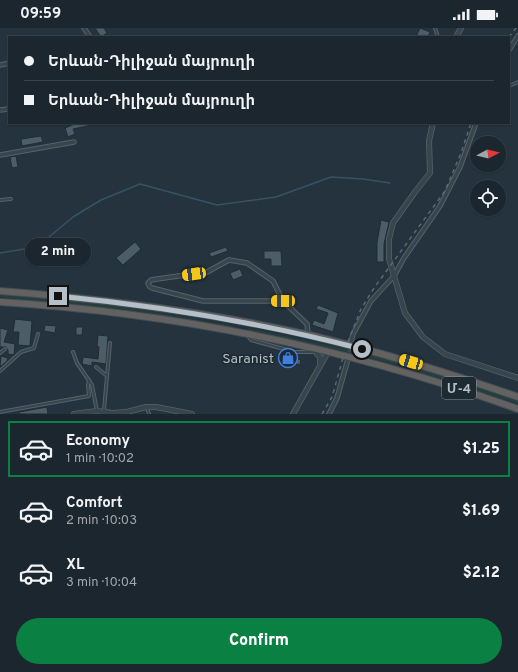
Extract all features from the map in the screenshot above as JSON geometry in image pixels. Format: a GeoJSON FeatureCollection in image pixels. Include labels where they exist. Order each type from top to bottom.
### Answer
{"type":"FeatureCollection","features":[{"type":"Feature","properties":{"kind":"highway","name":"Մ-4"},"geometry":{"type":"LineString","coordinates":[[0,291],[126,303],[212,316],[308,335],[421,365],[518,397]]}},
{"type":"Feature","properties":{"kind":"highway","name":"Մ-4"},"geometry":{"type":"LineString","coordinates":[[0,302],[124,313],[246,334],[308,350],[328,352],[423,377],[518,409]]}},
{"type":"Feature","properties":{"kind":"street"},"geometry":{"type":"LineString","coordinates":[[510,48],[518,36]]}},
{"type":"Feature","properties":{"kind":"street"},"geometry":{"type":"LineString","coordinates":[[433,124],[429,141],[430,173],[393,223],[389,239],[389,259],[406,313],[417,331],[428,342],[445,354],[518,378]]}},
{"type":"Feature","properties":{"kind":"street"},"geometry":{"type":"LineString","coordinates":[[351,342],[353,334],[371,301],[394,276],[404,258],[440,206],[460,167],[476,124]]}},
{"type":"Feature","properties":{"kind":"street"},"geometry":{"type":"LineString","coordinates":[[0,155],[74,142]]}},
{"type":"Feature","properties":{"kind":"street"},"geometry":{"type":"LineString","coordinates":[[283,301],[203,301],[152,288],[148,283],[151,280],[207,272],[228,260],[248,263],[273,281],[283,301],[307,324],[308,335]]}},
{"type":"Feature","properties":{"kind":"street"},"geometry":{"type":"LineString","coordinates":[[308,350],[316,352],[320,357],[320,365]]}},
{"type":"Feature","properties":{"kind":"street"},"geometry":{"type":"LineString","coordinates":[[293,414],[328,352]]}},
{"type":"Feature","properties":{"kind":"street"},"geometry":{"type":"LineString","coordinates":[[329,414],[336,398],[348,359]]}},
{"type":"Feature","properties":{"kind":"street"},"geometry":{"type":"LineString","coordinates":[[74,414],[97,411],[112,413],[127,412],[146,407],[156,407],[192,414]]}},
{"type":"Feature","properties":{"kind":"lane"},"geometry":{"type":"LineString","coordinates":[[0,200],[11,200]]}},
{"type":"Feature","properties":{"kind":"lane"},"geometry":{"type":"LineString","coordinates":[[0,371],[21,352],[34,348],[38,334]]}},
{"type":"Feature","properties":{"kind":"lane"},"geometry":{"type":"LineString","coordinates":[[104,412],[110,344]]}},
{"type":"Feature","properties":{"kind":"lane"},"geometry":{"type":"LineString","coordinates":[[0,353],[5,349]]}},
{"type":"Feature","properties":{"kind":"lane"},"geometry":{"type":"LineString","coordinates":[[73,352],[77,363],[92,385],[97,411]]}},
{"type":"Feature","properties":{"kind":"lane"},"geometry":{"type":"LineString","coordinates":[[96,367],[107,376]]}},
{"type":"Feature","properties":{"kind":"lane"},"geometry":{"type":"LineString","coordinates":[[0,412],[89,396],[89,380]]}},
{"type":"Feature","properties":{"kind":"lane"},"geometry":{"type":"LineString","coordinates":[[146,407],[149,414]]}},
{"type":"Feature","properties":{"kind":"green space"},"geometry":{"type":"Polygon","coordinates":[[[0,294],[56,299],[147,311],[233,326],[232,329],[128,312],[0,297],[0,294]]]}},
{"type":"Feature","properties":{"kind":"green space"},"geometry":{"type":"Polygon","coordinates":[[[248,328],[355,351],[398,362],[397,365],[355,354],[247,331],[248,328]]]}},
{"type":"Feature","properties":{"kind":"green space"},"geometry":{"type":"Polygon","coordinates":[[[418,368],[518,401],[518,404],[416,371],[418,368]]]}},
{"type":"Feature","properties":{"kind":"building"},"geometry":{"type":"Polygon","coordinates":[[[95,28],[104,28],[107,33],[100,36],[95,28]]]}},
{"type":"Feature","properties":{"kind":"building"},"geometry":{"type":"Polygon","coordinates":[[[420,28],[430,32],[428,36],[416,36],[420,28]]]}},
{"type":"Feature","properties":{"kind":"building"},"geometry":{"type":"Polygon","coordinates":[[[75,124],[92,124],[73,129],[75,134],[68,137],[65,128],[75,124]]]}},
{"type":"Feature","properties":{"kind":"building"},"geometry":{"type":"Polygon","coordinates":[[[41,136],[43,142],[22,146],[21,139],[41,136]]]}},
{"type":"Feature","properties":{"kind":"building"},"geometry":{"type":"Polygon","coordinates":[[[16,156],[18,167],[12,168],[10,157],[16,156]]]}},
{"type":"Feature","properties":{"kind":"building"},"geometry":{"type":"Polygon","coordinates":[[[381,220],[389,222],[384,244],[384,262],[377,262],[377,243],[381,220]]]}},
{"type":"Feature","properties":{"kind":"building"},"geometry":{"type":"Polygon","coordinates":[[[135,242],[141,249],[123,265],[116,258],[135,242]]]}},
{"type":"Feature","properties":{"kind":"building"},"geometry":{"type":"Polygon","coordinates":[[[226,247],[228,251],[211,257],[209,253],[226,247]]]}},
{"type":"Feature","properties":{"kind":"building"},"geometry":{"type":"Polygon","coordinates":[[[264,251],[281,251],[282,266],[271,266],[271,259],[264,259],[264,251]]]}},
{"type":"Feature","properties":{"kind":"building"},"geometry":{"type":"Polygon","coordinates":[[[240,269],[243,276],[233,280],[230,273],[240,269]]]}},
{"type":"Feature","properties":{"kind":"building"},"geometry":{"type":"Polygon","coordinates":[[[318,305],[338,313],[333,332],[312,325],[314,320],[324,324],[328,313],[316,309],[318,305]]]}},
{"type":"Feature","properties":{"kind":"building"},"geometry":{"type":"Polygon","coordinates":[[[15,319],[32,321],[30,346],[18,345],[19,332],[13,332],[15,319]]]}},
{"type":"Feature","properties":{"kind":"building"},"geometry":{"type":"Polygon","coordinates":[[[45,325],[56,326],[55,333],[44,331],[45,325]]]}},
{"type":"Feature","properties":{"kind":"building"},"geometry":{"type":"Polygon","coordinates":[[[76,327],[83,327],[82,335],[76,335],[76,327]]]}},
{"type":"Feature","properties":{"kind":"building"},"geometry":{"type":"Polygon","coordinates":[[[0,328],[8,330],[4,342],[15,344],[14,355],[8,354],[6,347],[0,347],[0,328]]]}},
{"type":"Feature","properties":{"kind":"building"},"geometry":{"type":"Polygon","coordinates":[[[98,335],[108,336],[106,364],[92,362],[92,366],[82,364],[83,357],[98,359],[98,335]]]}},
{"type":"Feature","properties":{"kind":"building"},"geometry":{"type":"Polygon","coordinates":[[[279,353],[301,360],[300,365],[277,358],[279,353]]]}},
{"type":"Feature","properties":{"kind":"building"},"geometry":{"type":"Polygon","coordinates":[[[1,356],[8,358],[7,361],[0,366],[1,356]]]}},
{"type":"Feature","properties":{"kind":"building"},"geometry":{"type":"Polygon","coordinates":[[[47,407],[48,414],[19,414],[19,412],[47,407]]]}},
{"type":"Feature","properties":{"kind":"waterway"},"geometry":{"type":"LineString","coordinates":[[0,253],[37,247],[73,217],[101,200],[140,184],[217,205],[276,197],[331,177],[363,179],[390,183]]}},
{"type":"Feature","properties":{"kind":"tunnel"},"geometry":{"type":"LineString","coordinates":[[348,358],[351,345]]}},
{"type":"Feature","properties":{"kind":"railway"},"geometry":{"type":"LineString","coordinates":[[510,36],[516,28]]}},
{"type":"Feature","properties":{"kind":"railway"},"geometry":{"type":"LineString","coordinates":[[348,342],[361,309],[374,288],[445,191],[461,153],[471,124]]}},
{"type":"Feature","properties":{"kind":"railway"},"geometry":{"type":"LineString","coordinates":[[322,414],[332,397],[343,358]]}},
{"type":"Feature","properties":{"kind":"place","name":"Saranist"},"geometry":{"type":"Point","coordinates":[288,358]}},
{"type":"Feature","properties":{"kind":"route"},"geometry":{"type":"LineString","coordinates":[[58,296],[126,303],[212,316],[308,335],[362,349]]}}]}
